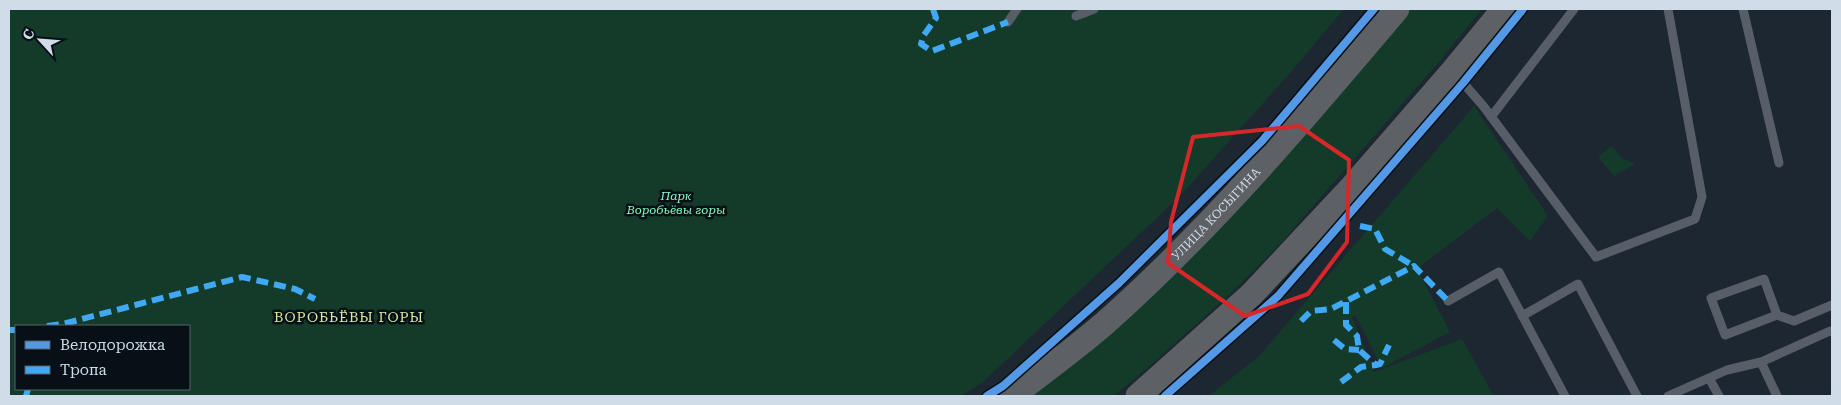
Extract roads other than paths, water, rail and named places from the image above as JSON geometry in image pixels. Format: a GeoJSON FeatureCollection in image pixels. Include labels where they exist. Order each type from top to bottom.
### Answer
{"type":"FeatureCollection","features":[{"type":"Feature","properties":{"kind":"main road","name":"УЛИЦА КОСЫГИНА"},"geometry":{"type":"LineString","coordinates":[[1018,394],[1104,323],[1197,235],[1268,159],[1397,9]]}},
{"type":"Feature","properties":{"kind":"main road"},"geometry":{"type":"LineString","coordinates":[[1138,396],[1252,294],[1352,186],[1453,71],[1504,9]]}},
{"type":"Feature","properties":{"kind":"lane"},"geometry":{"type":"LineString","coordinates":[[1008,22],[1017,9]]}},
{"type":"Feature","properties":{"kind":"lane"},"geometry":{"type":"LineString","coordinates":[[1076,16],[1094,9]]}},
{"type":"Feature","properties":{"kind":"lane"},"geometry":{"type":"LineString","coordinates":[[1491,117],[1574,9]]}},
{"type":"Feature","properties":{"kind":"lane"},"geometry":{"type":"LineString","coordinates":[[1453,71],[1491,117],[1596,257],[1695,219],[1702,197],[1668,9]]}},
{"type":"Feature","properties":{"kind":"lane"},"geometry":{"type":"LineString","coordinates":[[1743,9],[1779,163]]}},
{"type":"Feature","properties":{"kind":"lane"},"geometry":{"type":"LineString","coordinates":[[1448,301],[1499,272],[1565,396]]}},
{"type":"Feature","properties":{"kind":"lane"},"geometry":{"type":"LineString","coordinates":[[1777,315],[1764,279],[1711,298],[1725,335],[1777,315],[1794,321],[1832,305]]}},
{"type":"Feature","properties":{"kind":"lane"},"geometry":{"type":"LineString","coordinates":[[1522,316],[1578,284],[1637,396]]}},
{"type":"Feature","properties":{"kind":"lane"},"geometry":{"type":"LineString","coordinates":[[1668,396],[1727,370],[1761,362],[1830,331],[1832,332]]}},
{"type":"Feature","properties":{"kind":"lane"},"geometry":{"type":"LineString","coordinates":[[1761,362],[1776,396]]}},
{"type":"Feature","properties":{"kind":"lane"},"geometry":{"type":"LineString","coordinates":[[1709,378],[1719,396]]}},
{"type":"Feature","properties":{"kind":"district","name":"ВОРОБЬЁВЫ ГОРЫ"},"geometry":{"type":"Point","coordinates":[349,317]}},
{"type":"Feature","properties":{"kind":"park label","name":"Парк Воробьёвы горы"},"geometry":{"type":"Point","coordinates":[676,203]}}]}
